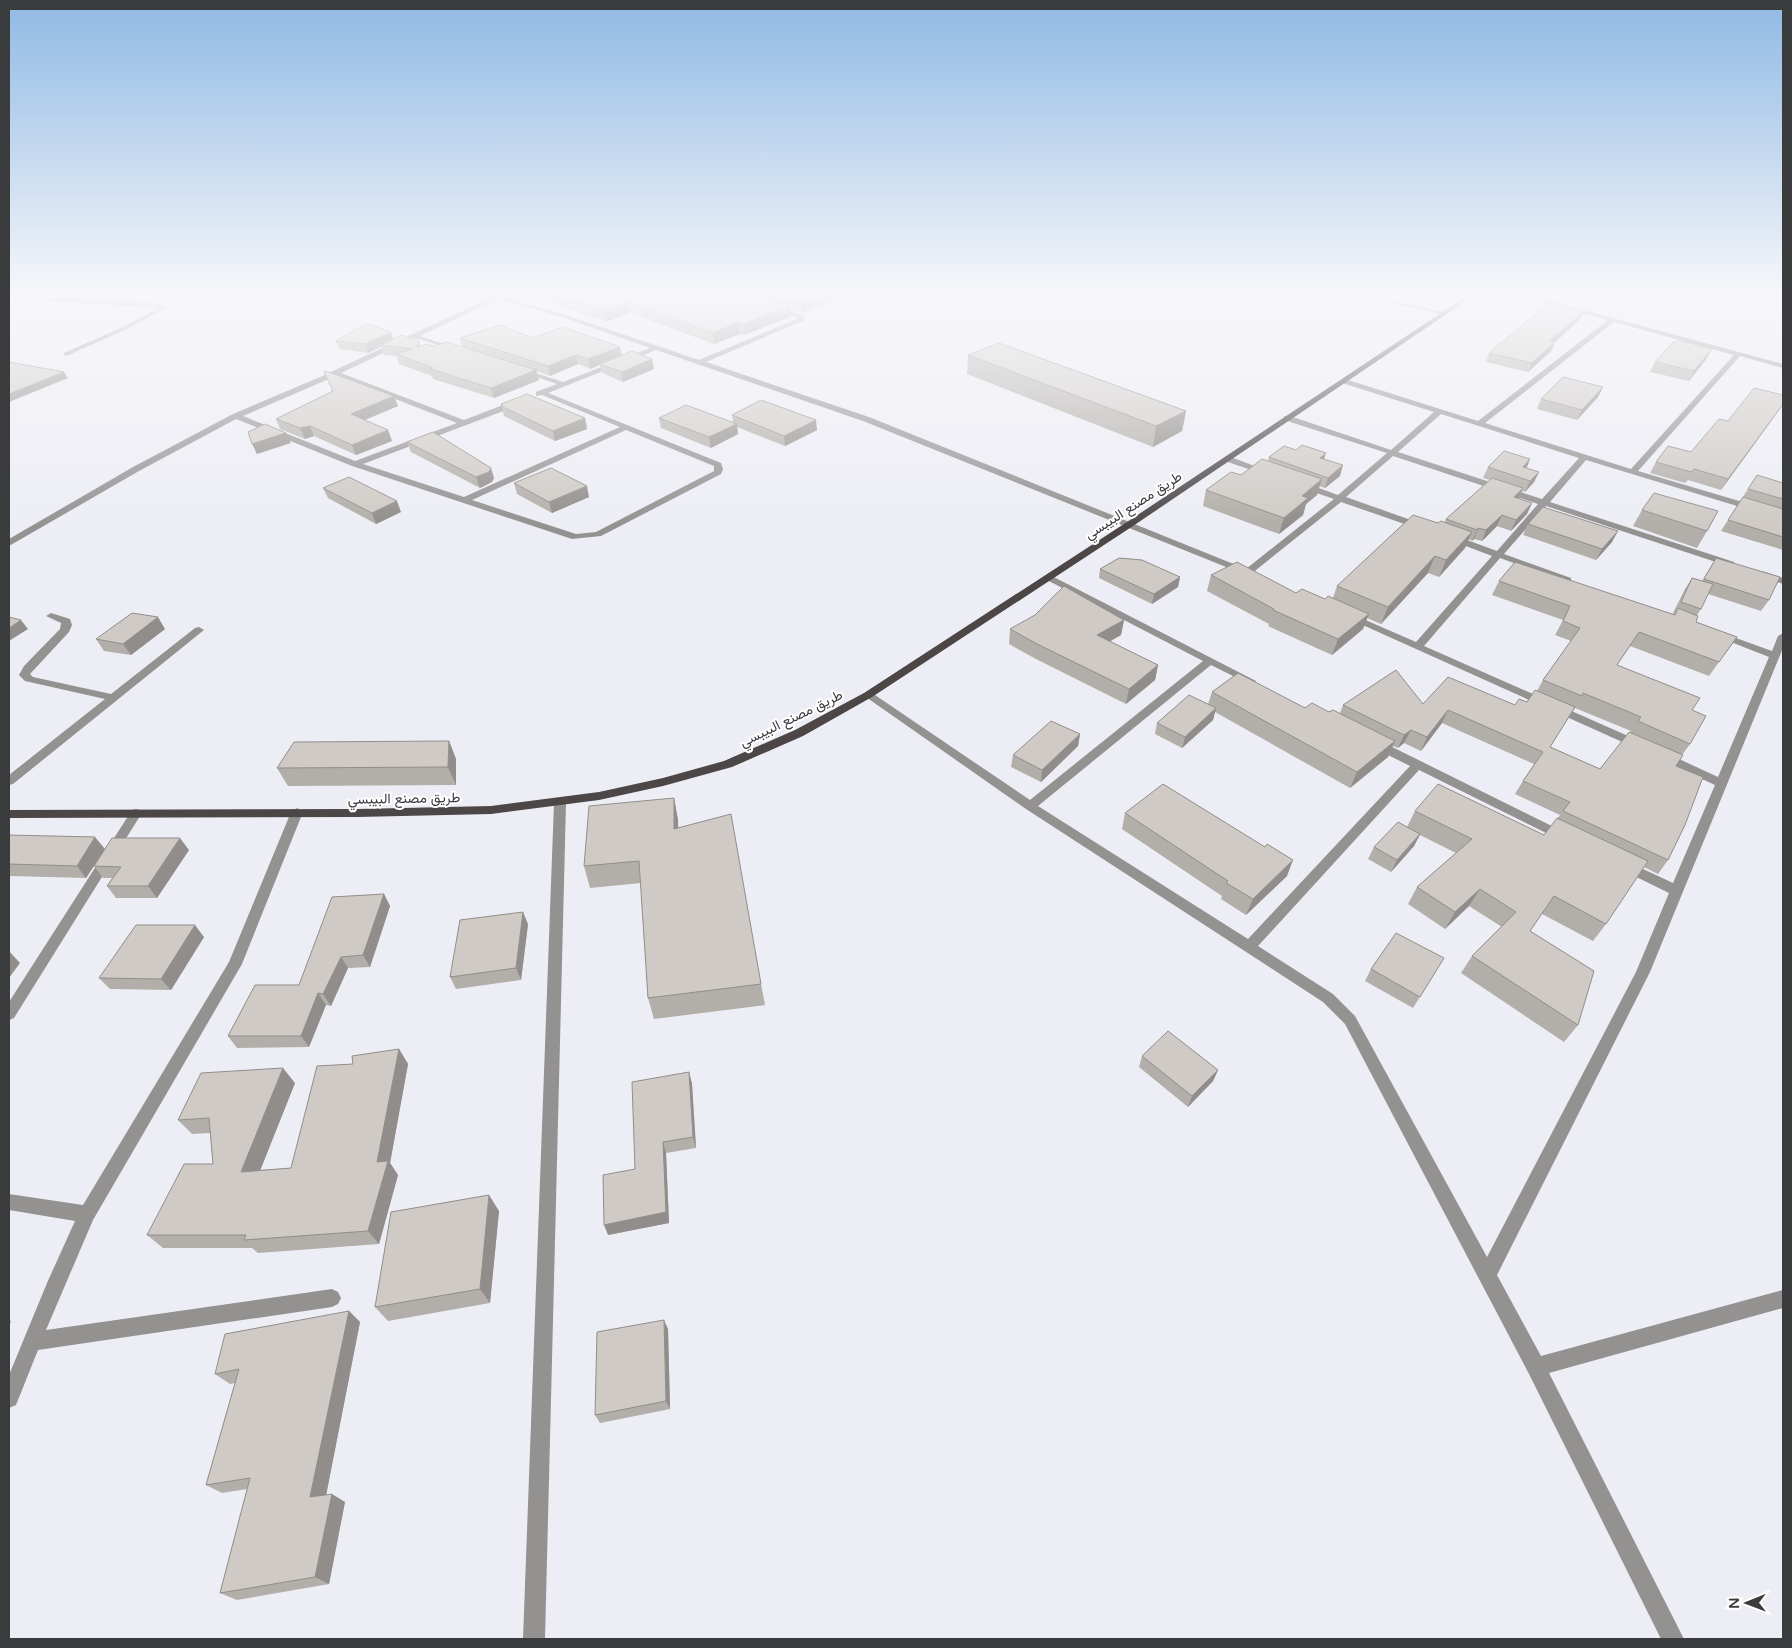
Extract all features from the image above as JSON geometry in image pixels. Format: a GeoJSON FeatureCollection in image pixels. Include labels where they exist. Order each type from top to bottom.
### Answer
{"type":"FeatureCollection","features":[{"type":"Feature","properties":{"kind":"main road","name":"طريق مصنع البيبسي"},"geometry":{"type":"LineString","coordinates":[[9,814],[358,813],[491,810],[560,802],[663,782],[728,764],[799,733],[868,695],[1357,374]]}},
{"type":"Feature","properties":{"kind":"street"},"geometry":{"type":"LineString","coordinates":[[9,543],[136,469],[236,416],[333,374]]}},
{"type":"Feature","properties":{"kind":"street"},"geometry":{"type":"LineString","coordinates":[[337,374],[465,423]]}},
{"type":"Feature","properties":{"kind":"street"},"geometry":{"type":"LineString","coordinates":[[532,374],[564,384]]}},
{"type":"Feature","properties":{"kind":"street"},"geometry":{"type":"LineString","coordinates":[[236,416],[355,464],[575,536],[587,537],[598,534],[718,472],[718,465],[627,426],[537,395],[589,374]]}},
{"type":"Feature","properties":{"kind":"street"},"geometry":{"type":"LineString","coordinates":[[735,374],[866,419],[1252,574],[1440,411]]}},
{"type":"Feature","properties":{"kind":"street"},"geometry":{"type":"LineString","coordinates":[[1479,424],[1543,374]]}},
{"type":"Feature","properties":{"kind":"street"},"geometry":{"type":"LineString","coordinates":[[1633,472],[1720,374]]}},
{"type":"Feature","properties":{"kind":"street"},"geometry":{"type":"LineString","coordinates":[[1345,382],[1783,517]]}},
{"type":"Feature","properties":{"kind":"street"},"geometry":{"type":"LineString","coordinates":[[355,464],[525,400]]}},
{"type":"Feature","properties":{"kind":"street"},"geometry":{"type":"LineString","coordinates":[[1287,418],[1737,566]]}},
{"type":"Feature","properties":{"kind":"street"},"geometry":{"type":"LineString","coordinates":[[466,500],[627,426]]}},
{"type":"Feature","properties":{"kind":"street"},"geometry":{"type":"LineString","coordinates":[[1418,646],[1584,457]]}},
{"type":"Feature","properties":{"kind":"street"},"geometry":{"type":"LineString","coordinates":[[1228,459],[1274,475]]}},
{"type":"Feature","properties":{"kind":"street"},"geometry":{"type":"LineString","coordinates":[[1293,482],[1581,585]]}},
{"type":"Feature","properties":{"kind":"street"},"geometry":{"type":"LineString","coordinates":[[1756,572],[1783,581]]}},
{"type":"Feature","properties":{"kind":"street"},"geometry":{"type":"LineString","coordinates":[[1048,577],[1262,686]]}},
{"type":"Feature","properties":{"kind":"street"},"geometry":{"type":"LineString","coordinates":[[1338,611],[1722,783]]}},
{"type":"Feature","properties":{"kind":"street"},"geometry":{"type":"LineString","coordinates":[[51,616],[66,620],[65,630],[24,674],[29,679],[114,698]]}},
{"type":"Feature","properties":{"kind":"street"},"geometry":{"type":"LineString","coordinates":[[9,781],[200,630]]}},
{"type":"Feature","properties":{"kind":"street"},"geometry":{"type":"LineString","coordinates":[[1710,632],[1774,655]]}},
{"type":"Feature","properties":{"kind":"street"},"geometry":{"type":"LineString","coordinates":[[1487,1275],[1643,972],[1783,636]]}},
{"type":"Feature","properties":{"kind":"street"},"geometry":{"type":"LineString","coordinates":[[1030,806],[1210,660]]}},
{"type":"Feature","properties":{"kind":"street"},"geometry":{"type":"LineString","coordinates":[[868,695],[1030,806],[1328,998],[1350,1020],[1536,1367],[1673,1639]]}},
{"type":"Feature","properties":{"kind":"street"},"geometry":{"type":"LineString","coordinates":[[1365,739],[1569,839]]}},
{"type":"Feature","properties":{"kind":"street"},"geometry":{"type":"LineString","coordinates":[[1250,946],[1417,765]]}},
{"type":"Feature","properties":{"kind":"street"},"geometry":{"type":"LineString","coordinates":[[534,1639],[560,802]]}},
{"type":"Feature","properties":{"kind":"street"},"geometry":{"type":"LineString","coordinates":[[9,1398],[87,1214],[235,964],[297,812]]}},
{"type":"Feature","properties":{"kind":"street"},"geometry":{"type":"LineString","coordinates":[[9,1014],[136,813]]}},
{"type":"Feature","properties":{"kind":"street"},"geometry":{"type":"LineString","coordinates":[[1614,861],[1677,891]]}},
{"type":"Feature","properties":{"kind":"street"},"geometry":{"type":"LineString","coordinates":[[9,1202],[87,1214]]}},
{"type":"Feature","properties":{"kind":"street"},"geometry":{"type":"LineString","coordinates":[[32,1342],[332,1298]]}},
{"type":"Feature","properties":{"kind":"street"},"geometry":{"type":"LineString","coordinates":[[1536,1367],[1783,1299]]}},
{"type":"Feature","properties":{"kind":"building"},"geometry":{"type":"Polygon","coordinates":[[[9,374],[59,374],[9,394],[9,374]]]}},
{"type":"Feature","properties":{"kind":"building"},"geometry":{"type":"Polygon","coordinates":[[[325,374],[334,374],[394,396],[351,414],[388,430],[352,445],[310,426],[300,428],[276,419],[333,391],[325,374]]]}},
{"type":"Feature","properties":{"kind":"building"},"geometry":{"type":"Polygon","coordinates":[[[446,374],[526,374],[491,388],[446,374]]]}},
{"type":"Feature","properties":{"kind":"building"},"geometry":{"type":"Polygon","coordinates":[[[1018,374],[1084,374],[1186,411],[1156,426],[1018,374]]]}},
{"type":"Feature","properties":{"kind":"building"},"geometry":{"type":"Polygon","coordinates":[[[1563,377],[1603,387],[1582,410],[1541,399],[1563,377]]]}},
{"type":"Feature","properties":{"kind":"building"},"geometry":{"type":"Polygon","coordinates":[[[1754,388],[1783,395],[1783,404],[1728,479],[1694,469],[1691,472],[1656,462],[1668,446],[1691,452],[1719,419],[1728,421],[1754,388]]]}},
{"type":"Feature","properties":{"kind":"building"},"geometry":{"type":"Polygon","coordinates":[[[527,394],[585,418],[553,431],[501,406],[503,405],[501,404],[527,394]]]}},
{"type":"Feature","properties":{"kind":"building"},"geometry":{"type":"Polygon","coordinates":[[[761,400],[816,420],[784,436],[732,415],[761,400]]]}},
{"type":"Feature","properties":{"kind":"building"},"geometry":{"type":"Polygon","coordinates":[[[686,405],[737,424],[709,437],[659,418],[686,405]]]}},
{"type":"Feature","properties":{"kind":"building"},"geometry":{"type":"Polygon","coordinates":[[[265,424],[286,433],[252,444],[248,432],[265,424]]]}},
{"type":"Feature","properties":{"kind":"building"},"geometry":{"type":"Polygon","coordinates":[[[433,432],[491,468],[489,472],[476,477],[407,442],[433,432]]]}},
{"type":"Feature","properties":{"kind":"building"},"geometry":{"type":"Polygon","coordinates":[[[1302,445],[1326,453],[1320,458],[1343,465],[1328,478],[1269,457],[1284,446],[1296,450],[1302,445]]]}},
{"type":"Feature","properties":{"kind":"building"},"geometry":{"type":"Polygon","coordinates":[[[1504,451],[1530,459],[1523,467],[1539,472],[1530,481],[1488,467],[1504,451]]]}},
{"type":"Feature","properties":{"kind":"building"},"geometry":{"type":"Polygon","coordinates":[[[1262,459],[1322,479],[1302,496],[1308,498],[1284,518],[1206,490],[1231,472],[1241,475],[1262,459]]]}},
{"type":"Feature","properties":{"kind":"building"},"geometry":{"type":"Polygon","coordinates":[[[551,468],[587,486],[549,502],[514,483],[551,468]]]}},
{"type":"Feature","properties":{"kind":"building"},"geometry":{"type":"Polygon","coordinates":[[[1757,475],[1783,483],[1783,499],[1748,489],[1757,475]]]}},
{"type":"Feature","properties":{"kind":"building"},"geometry":{"type":"Polygon","coordinates":[[[349,477],[397,501],[372,513],[323,488],[349,477]]]}},
{"type":"Feature","properties":{"kind":"building"},"geometry":{"type":"Polygon","coordinates":[[[1492,478],[1523,488],[1514,497],[1532,503],[1516,520],[1502,515],[1486,530],[1478,528],[1477,530],[1446,519],[1492,478]]]}},
{"type":"Feature","properties":{"kind":"building"},"geometry":{"type":"Polygon","coordinates":[[[1654,493],[1718,511],[1707,531],[1642,510],[1654,493]]]}},
{"type":"Feature","properties":{"kind":"building"},"geometry":{"type":"Polygon","coordinates":[[[1743,497],[1783,509],[1783,537],[1728,520],[1743,497]]]}},
{"type":"Feature","properties":{"kind":"building"},"geometry":{"type":"Polygon","coordinates":[[[1543,507],[1618,531],[1602,549],[1528,524],[1543,507]]]}},
{"type":"Feature","properties":{"kind":"building"},"geometry":{"type":"Polygon","coordinates":[[[1413,515],[1438,523],[1441,521],[1472,532],[1446,560],[1435,556],[1388,607],[1337,586],[1413,515]]]}},
{"type":"Feature","properties":{"kind":"building"},"geometry":{"type":"Polygon","coordinates":[[[1119,558],[1142,560],[1180,577],[1154,594],[1100,569],[1119,558]]]}},
{"type":"Feature","properties":{"kind":"building"},"geometry":{"type":"Polygon","coordinates":[[[1716,558],[1780,577],[1769,600],[1704,579],[1716,558]]]}},
{"type":"Feature","properties":{"kind":"building"},"geometry":{"type":"Polygon","coordinates":[[[1237,562],[1296,593],[1302,589],[1325,599],[1328,596],[1369,614],[1338,639],[1273,610],[1211,575],[1237,562]]]}},
{"type":"Feature","properties":{"kind":"building"},"geometry":{"type":"Polygon","coordinates":[[[1515,562],[1675,615],[1678,608],[1698,616],[1696,622],[1737,637],[1719,662],[1639,632],[1617,665],[1700,698],[1692,710],[1706,716],[1690,744],[1638,721],[1641,717],[1583,693],[1582,696],[1543,680],[1580,628],[1563,621],[1570,606],[1499,581],[1515,562]]]}},
{"type":"Feature","properties":{"kind":"building"},"geometry":{"type":"Polygon","coordinates":[[[1692,578],[1713,584],[1701,609],[1681,602],[1692,578]]]}},
{"type":"Feature","properties":{"kind":"building"},"geometry":{"type":"Polygon","coordinates":[[[1064,586],[1124,620],[1097,635],[1158,665],[1129,689],[1010,629],[1035,615],[1064,586]]]}},
{"type":"Feature","properties":{"kind":"building"},"geometry":{"type":"Polygon","coordinates":[[[132,613],[158,617],[123,644],[96,639],[132,613]]]}},
{"type":"Feature","properties":{"kind":"building"},"geometry":{"type":"Polygon","coordinates":[[[9,617],[21,620],[9,628],[9,617]]]}},
{"type":"Feature","properties":{"kind":"building"},"geometry":{"type":"Polygon","coordinates":[[[1396,670],[1423,704],[1448,677],[1515,705],[1519,699],[1527,702],[1535,690],[1575,707],[1550,747],[1600,769],[1629,732],[1683,755],[1676,766],[1703,777],[1685,825],[1668,860],[1563,811],[1570,802],[1523,781],[1543,752],[1448,710],[1427,737],[1411,730],[1404,735],[1343,705],[1396,670]]]}},
{"type":"Feature","properties":{"kind":"building"},"geometry":{"type":"Polygon","coordinates":[[[1238,673],[1305,708],[1312,703],[1329,712],[1333,710],[1395,741],[1357,772],[1212,692],[1238,673]]]}},
{"type":"Feature","properties":{"kind":"building"},"geometry":{"type":"Polygon","coordinates":[[[1189,695],[1216,708],[1185,737],[1157,723],[1189,695]]]}},
{"type":"Feature","properties":{"kind":"building"},"geometry":{"type":"Polygon","coordinates":[[[1051,721],[1080,734],[1042,770],[1013,755],[1051,721]]]}},
{"type":"Feature","properties":{"kind":"building"},"geometry":{"type":"Polygon","coordinates":[[[449,741],[448,767],[277,768],[294,742],[449,741]]]}},
{"type":"Feature","properties":{"kind":"building"},"geometry":{"type":"Polygon","coordinates":[[[1163,784],[1265,847],[1267,844],[1293,860],[1253,899],[1226,883],[1228,881],[1125,813],[1163,784]]]}},
{"type":"Feature","properties":{"kind":"building"},"geometry":{"type":"Polygon","coordinates":[[[1438,784],[1544,835],[1557,818],[1648,861],[1606,924],[1554,896],[1530,931],[1594,971],[1578,1025],[1472,956],[1516,912],[1480,889],[1455,912],[1417,887],[1472,839],[1415,811],[1438,784]]]}},
{"type":"Feature","properties":{"kind":"building"},"geometry":{"type":"Polygon","coordinates":[[[674,798],[674,829],[731,814],[761,984],[648,998],[639,861],[584,866],[589,806],[674,798]]]}},
{"type":"Feature","properties":{"kind":"building"},"geometry":{"type":"Polygon","coordinates":[[[1398,822],[1420,834],[1397,860],[1374,847],[1398,822]]]}},
{"type":"Feature","properties":{"kind":"building"},"geometry":{"type":"Polygon","coordinates":[[[9,835],[95,837],[77,866],[9,864],[9,835]]]}},
{"type":"Feature","properties":{"kind":"building"},"geometry":{"type":"Polygon","coordinates":[[[112,838],[180,838],[148,886],[107,886],[121,867],[94,866],[112,838]]]}},
{"type":"Feature","properties":{"kind":"building"},"geometry":{"type":"Polygon","coordinates":[[[384,894],[363,955],[341,957],[323,994],[318,993],[301,1036],[228,1036],[255,985],[299,985],[332,897],[384,894]]]}},
{"type":"Feature","properties":{"kind":"building"},"geometry":{"type":"Polygon","coordinates":[[[523,912],[516,968],[450,977],[460,920],[523,912]]]}},
{"type":"Feature","properties":{"kind":"building"},"geometry":{"type":"Polygon","coordinates":[[[136,925],[195,925],[161,979],[99,978],[136,925]]]}},
{"type":"Feature","properties":{"kind":"building"},"geometry":{"type":"Polygon","coordinates":[[[1396,933],[1444,958],[1420,997],[1371,969],[1396,933]]]}},
{"type":"Feature","properties":{"kind":"building"},"geometry":{"type":"Polygon","coordinates":[[[1168,1031],[1218,1070],[1192,1096],[1142,1056],[1168,1031]]]}},
{"type":"Feature","properties":{"kind":"building"},"geometry":{"type":"Polygon","coordinates":[[[399,1049],[377,1162],[388,1161],[368,1231],[244,1240],[246,1235],[147,1235],[184,1164],[213,1164],[209,1118],[178,1120],[201,1073],[283,1068],[241,1172],[291,1168],[317,1066],[353,1064],[352,1056],[399,1049]]]}},
{"type":"Feature","properties":{"kind":"building"},"geometry":{"type":"Polygon","coordinates":[[[689,1072],[693,1137],[663,1142],[666,1212],[604,1225],[603,1175],[635,1169],[632,1082],[689,1072]]]}},
{"type":"Feature","properties":{"kind":"building"},"geometry":{"type":"Polygon","coordinates":[[[489,1195],[480,1289],[375,1307],[391,1212],[489,1195]]]}},
{"type":"Feature","properties":{"kind":"building"},"geometry":{"type":"Polygon","coordinates":[[[349,1311],[310,1497],[332,1494],[315,1577],[220,1593],[250,1478],[206,1485],[239,1369],[215,1374],[225,1334],[349,1311]]]}},
{"type":"Feature","properties":{"kind":"building"},"geometry":{"type":"Polygon","coordinates":[[[664,1320],[666,1401],[595,1415],[597,1332],[664,1320]]]}}]}
